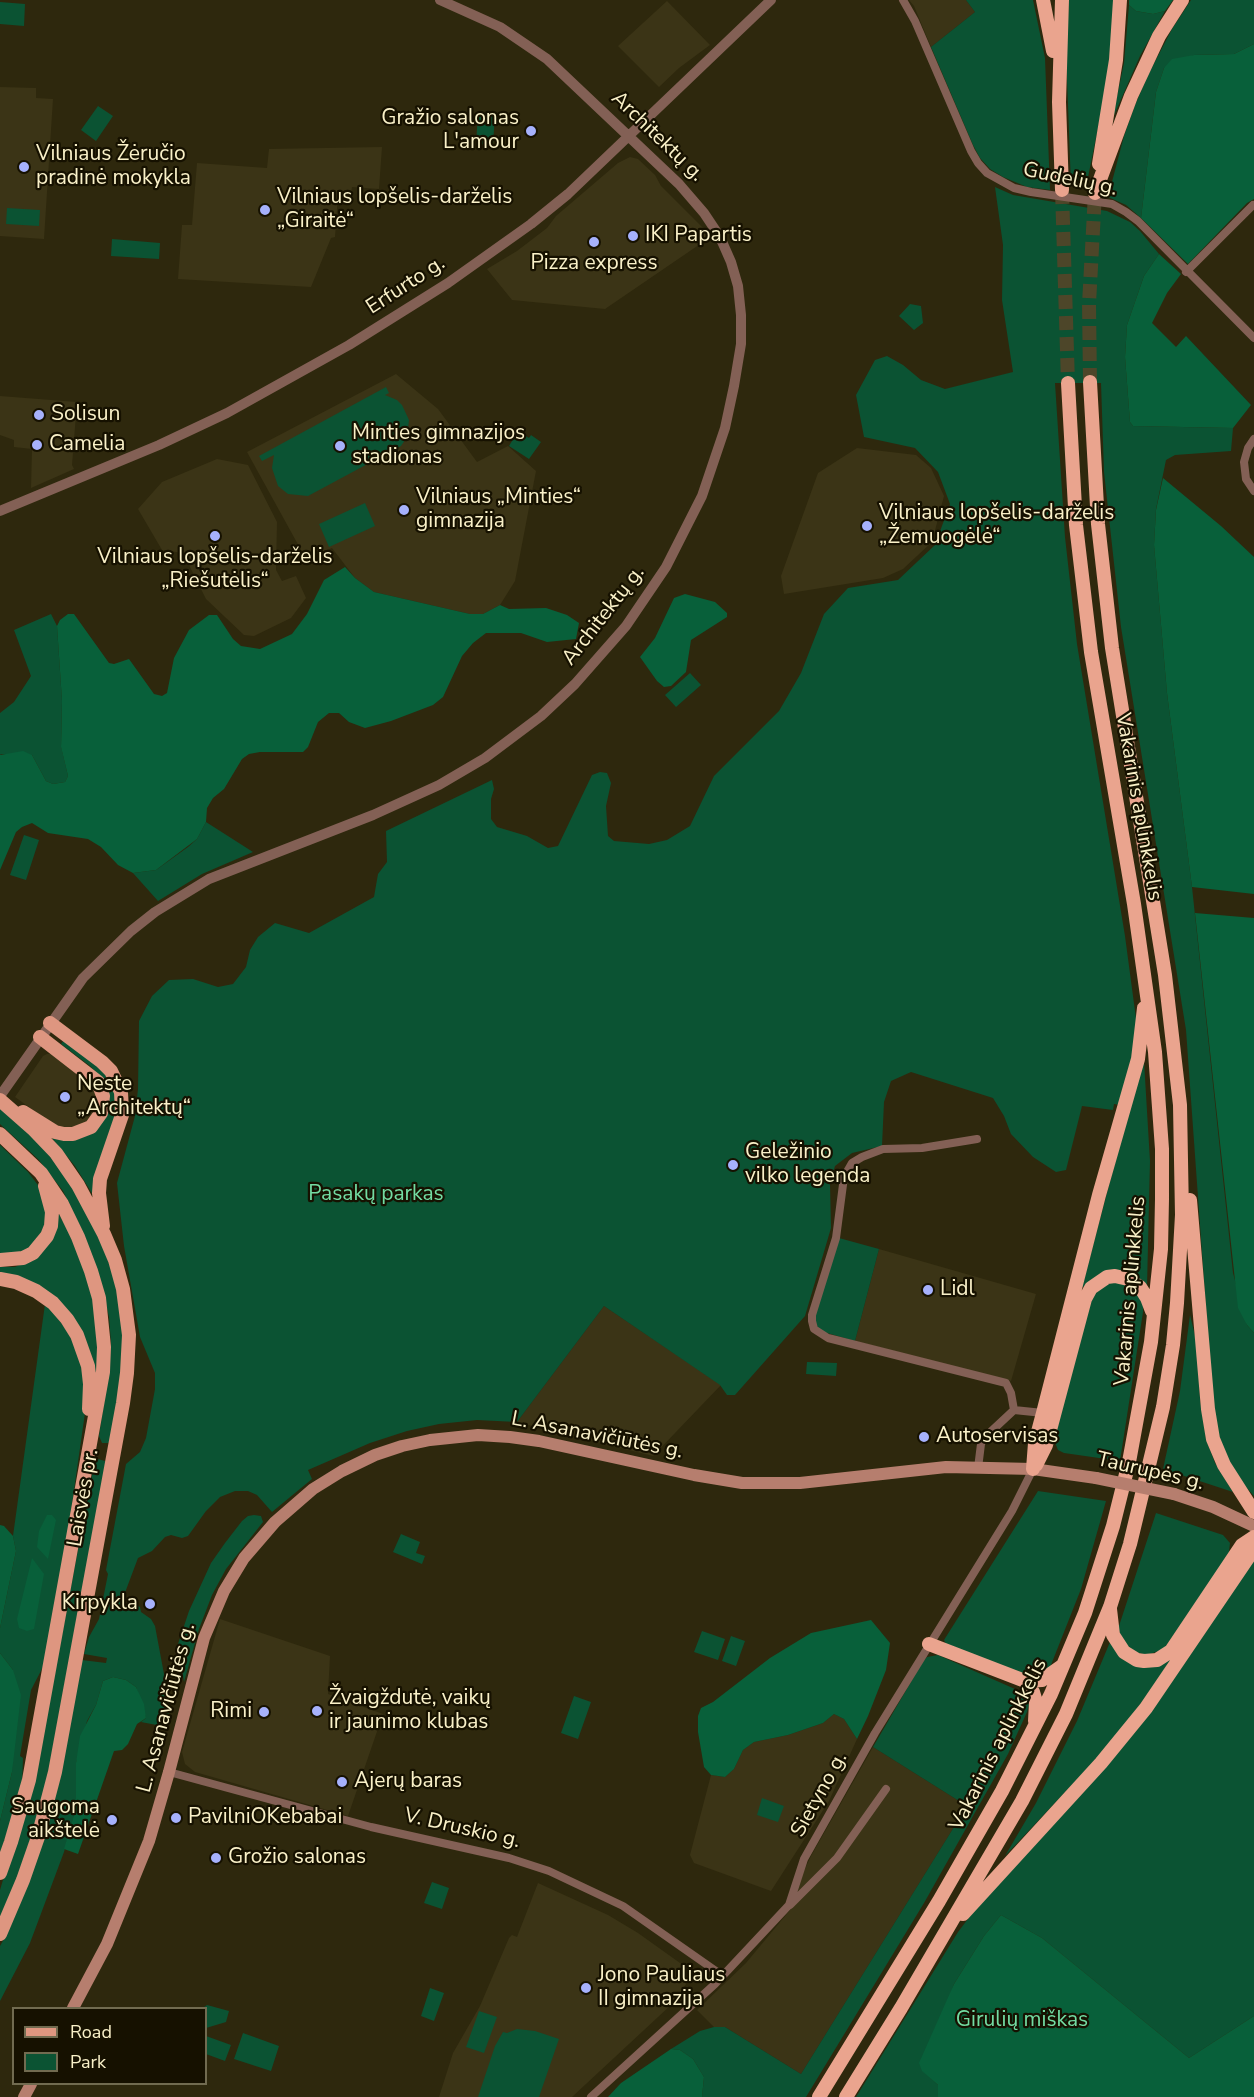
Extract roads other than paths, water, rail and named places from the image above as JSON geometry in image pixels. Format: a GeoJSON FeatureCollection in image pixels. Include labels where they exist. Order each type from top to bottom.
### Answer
{"type":"FeatureCollection","features":[{"type":"Feature","properties":{"kind":"highway"},"geometry":{"type":"LineString","coordinates":[[1043,0],[1051,32],[1059,102]]}},
{"type":"Feature","properties":{"kind":"highway"},"geometry":{"type":"LineString","coordinates":[[1062,0],[1059,102],[1062,190]]}},
{"type":"Feature","properties":{"kind":"highway"},"geometry":{"type":"LineString","coordinates":[[1120,0],[1116,60],[1095,193],[1118,127],[1136,85],[1160,36],[1182,0]]}},
{"type":"Feature","properties":{"kind":"highway","name":"Vakarinis aplinkkelis"},"geometry":{"type":"LineString","coordinates":[[819,2097],[939,1901],[1034,1730],[1065,1663],[1085,1613],[1113,1526],[1141,1403],[1154,1315],[1161,1249],[1162,1149],[1155,1052],[1088,630],[1077,525],[1068,382]]}},
{"type":"Feature","properties":{"kind":"highway","name":"Vakarinis aplinkkelis"},"geometry":{"type":"LineString","coordinates":[[846,2097],[946,1933],[1027,1791],[1066,1714],[1110,1607],[1142,1500],[1163,1407],[1178,1303],[1182,1215],[1180,1105],[1165,975],[1106,606],[1089,382]]}},
{"type":"Feature","properties":{"kind":"highway"},"geometry":{"type":"LineString","coordinates":[[1033,1469],[1035,1443],[1099,1195],[1138,1059],[1142,1038],[1145,979]]}},
{"type":"Feature","properties":{"kind":"highway"},"geometry":{"type":"LineString","coordinates":[[1182,1156],[1191,1203],[1208,1409],[1213,1439],[1224,1465],[1254,1512]]}},
{"type":"Feature","properties":{"kind":"highway"},"geometry":{"type":"LineString","coordinates":[[1033,1469],[1047,1444],[1085,1299],[1091,1288],[1107,1277],[1128,1279],[1140,1287],[1154,1315]]}},
{"type":"Feature","properties":{"kind":"highway"},"geometry":{"type":"LineString","coordinates":[[1110,1607],[1113,1635],[1124,1652],[1130,1657],[1144,1661],[1157,1660],[1171,1651],[1242,1545],[1254,1538]]}},
{"type":"Feature","properties":{"kind":"highway"},"geometry":{"type":"LineString","coordinates":[[946,1933],[1101,1763],[1146,1708],[1254,1549]]}},
{"type":"Feature","properties":{"kind":"highway"},"geometry":{"type":"LineString","coordinates":[[929,1644],[1025,1682],[1042,1680],[1065,1663]]}},
{"type":"Feature","properties":{"kind":"highway"},"geometry":{"type":"LineString","coordinates":[[1025,1682],[1033,1692],[1036,1702],[1034,1730]]}},
{"type":"Feature","properties":{"kind":"main road"},"geometry":{"type":"LineString","coordinates":[[50,1023],[102,1062],[111,1071],[121,1092],[122,1115],[100,1179],[99,1193],[104,1234]]}},
{"type":"Feature","properties":{"kind":"main road"},"geometry":{"type":"LineString","coordinates":[[3,1100],[55,1132],[64,1134],[73,1134],[91,1127],[101,1113],[103,1096],[99,1082],[40,1037]]}},
{"type":"Feature","properties":{"kind":"main road","name":"Laisvės pr."},"geometry":{"type":"LineString","coordinates":[[0,1934],[23,1880],[55,1772],[128,1373],[129,1335],[126,1307],[115,1260],[78,1185],[56,1153],[3,1100]]}},
{"type":"Feature","properties":{"kind":"main road","name":"Laisvės pr."},"geometry":{"type":"LineString","coordinates":[[0,1134],[41,1173],[62,1204],[91,1270],[99,1298],[104,1347],[103,1372],[29,1780],[0,1872]]}},
{"type":"Feature","properties":{"kind":"main road"},"geometry":{"type":"LineString","coordinates":[[0,1260],[23,1257],[33,1252],[47,1236],[51,1226],[52,1212],[41,1173]]}},
{"type":"Feature","properties":{"kind":"main road"},"geometry":{"type":"LineString","coordinates":[[0,1279],[16,1282],[36,1291],[53,1303],[77,1335],[88,1366],[90,1384],[87,1462]]}},
{"type":"Feature","properties":{"kind":"main road","name":"L. Asanavičiūtės g."},"geometry":{"type":"LineString","coordinates":[[74,2007],[107,1944],[136,1877],[159,1812],[204,1638],[215,1610],[239,1566],[256,1543],[291,1506],[342,1471],[375,1455],[402,1446],[430,1440],[478,1435],[539,1441],[683,1473],[742,1483],[800,1484],[927,1468],[1033,1469]]}},
{"type":"Feature","properties":{"kind":"main road","name":"Taurupės g."},"geometry":{"type":"LineString","coordinates":[[1033,1469],[1096,1478],[1173,1494],[1213,1507],[1254,1526]]}},
{"type":"Feature","properties":{"kind":"street","name":"Architektų g."},"geometry":{"type":"LineString","coordinates":[[3,1100],[15,1073],[83,978],[155,912],[209,879],[373,815],[420,794],[466,769],[541,716],[604,653],[644,603],[673,555],[711,472],[725,428],[734,386],[742,327],[741,304],[735,276],[726,250],[714,227],[679,184],[547,58],[493,23],[440,0]]}},
{"type":"Feature","properties":{"kind":"street","name":"Erfurto g."},"geometry":{"type":"LineString","coordinates":[[0,511],[159,445],[227,413],[367,335],[448,283],[531,225],[592,173],[771,0]]}},
{"type":"Feature","properties":{"kind":"street","name":"Gudelių g."},"geometry":{"type":"LineString","coordinates":[[903,0],[915,21],[971,151],[978,164],[987,173],[1014,188],[1112,204],[1138,221],[1186,272],[1252,333]]}},
{"type":"Feature","properties":{"kind":"street"},"geometry":{"type":"LineString","coordinates":[[1186,272],[1253,205]]}},
{"type":"Feature","properties":{"kind":"street"},"geometry":{"type":"LineString","coordinates":[[1254,439],[1248,448],[1244,462],[1246,479],[1254,490]]}},
{"type":"Feature","properties":{"kind":"street"},"geometry":{"type":"LineString","coordinates":[[977,1139],[922,1148],[883,1149],[852,1163],[844,1177],[836,1238],[812,1321],[814,1329],[828,1338],[1006,1383],[1011,1393],[1014,1410]]}},
{"type":"Feature","properties":{"kind":"street"},"geometry":{"type":"LineString","coordinates":[[978,1468],[984,1437],[1014,1410],[1023,1409],[1043,1413]]}},
{"type":"Feature","properties":{"kind":"street","name":"Sietyno g."},"geometry":{"type":"LineString","coordinates":[[591,2097],[723,1976],[789,1905],[804,1859],[875,1733],[1012,1511],[1033,1469]]}},
{"type":"Feature","properties":{"kind":"street","name":"V. Druskio g."},"geometry":{"type":"LineString","coordinates":[[169,1772],[371,1827],[509,1858],[549,1870],[623,1906],[723,1976]]}},
{"type":"Feature","properties":{"kind":"street"},"geometry":{"type":"LineString","coordinates":[[789,1905],[837,1858],[886,1789]]}},
{"type":"Feature","properties":{"kind":"tunnel"},"geometry":{"type":"LineString","coordinates":[[1062,190],[1068,383]]}},
{"type":"Feature","properties":{"kind":"tunnel"},"geometry":{"type":"LineString","coordinates":[[1090,382],[1089,304],[1095,193]]}},
{"type":"Feature","properties":{"kind":"place","name":"Gražio salonas L'amour"},"geometry":{"type":"Point","coordinates":[531,131]}},
{"type":"Feature","properties":{"kind":"place","name":"Vilniaus Žėručio pradinė mokykla"},"geometry":{"type":"Point","coordinates":[24,167]}},
{"type":"Feature","properties":{"kind":"place","name":"Vilniaus lopšelis-darželis „Giraitė“"},"geometry":{"type":"Point","coordinates":[265,210]}},
{"type":"Feature","properties":{"kind":"place","name":"IKI Papartis"},"geometry":{"type":"Point","coordinates":[633,236]}},
{"type":"Feature","properties":{"kind":"place","name":"Pizza express"},"geometry":{"type":"Point","coordinates":[594,242]}},
{"type":"Feature","properties":{"kind":"place","name":"Solisun"},"geometry":{"type":"Point","coordinates":[39,415]}},
{"type":"Feature","properties":{"kind":"place","name":"Camelia"},"geometry":{"type":"Point","coordinates":[37,445]}},
{"type":"Feature","properties":{"kind":"place","name":"Minties gimnazijos stadionas"},"geometry":{"type":"Point","coordinates":[340,446]}},
{"type":"Feature","properties":{"kind":"place","name":"Vilniaus „Minties“ gimnazija"},"geometry":{"type":"Point","coordinates":[404,510]}},
{"type":"Feature","properties":{"kind":"place","name":"Vilniaus lopšelis-darželis „Žemuogėlė“"},"geometry":{"type":"Point","coordinates":[867,526]}},
{"type":"Feature","properties":{"kind":"place","name":"Vilniaus lopšelis-darželis „Riešutėlis“"},"geometry":{"type":"Point","coordinates":[215,536]}},
{"type":"Feature","properties":{"kind":"place","name":"Neste „Architektų“"},"geometry":{"type":"Point","coordinates":[65,1097]}},
{"type":"Feature","properties":{"kind":"place","name":"Geležinio vilko legenda"},"geometry":{"type":"Point","coordinates":[733,1165]}},
{"type":"Feature","properties":{"kind":"place","name":"Lidl"},"geometry":{"type":"Point","coordinates":[928,1290]}},
{"type":"Feature","properties":{"kind":"place","name":"Autoservisas"},"geometry":{"type":"Point","coordinates":[924,1437]}},
{"type":"Feature","properties":{"kind":"place","name":"Kirpykla"},"geometry":{"type":"Point","coordinates":[150,1604]}},
{"type":"Feature","properties":{"kind":"place","name":"Žvaigždutė, vaikų ir jaunimo klubas"},"geometry":{"type":"Point","coordinates":[317,1711]}},
{"type":"Feature","properties":{"kind":"place","name":"Rimi"},"geometry":{"type":"Point","coordinates":[264,1712]}},
{"type":"Feature","properties":{"kind":"place","name":"Ajerų baras"},"geometry":{"type":"Point","coordinates":[342,1782]}},
{"type":"Feature","properties":{"kind":"place","name":"PavilniOKebabai"},"geometry":{"type":"Point","coordinates":[176,1818]}},
{"type":"Feature","properties":{"kind":"place","name":"Saugoma aikštelė"},"geometry":{"type":"Point","coordinates":[112,1820]}},
{"type":"Feature","properties":{"kind":"place","name":"Grožio salonas"},"geometry":{"type":"Point","coordinates":[216,1858]}},
{"type":"Feature","properties":{"kind":"place","name":"Jono Pauliaus II gimnazija"},"geometry":{"type":"Point","coordinates":[586,1988]}},
{"type":"Feature","properties":{"kind":"park label","name":"Pasakų parkas"},"geometry":{"type":"Point","coordinates":[376,1195]}},
{"type":"Feature","properties":{"kind":"park label","name":"Girulių miškas"},"geometry":{"type":"Point","coordinates":[1022,2021]}}]}
